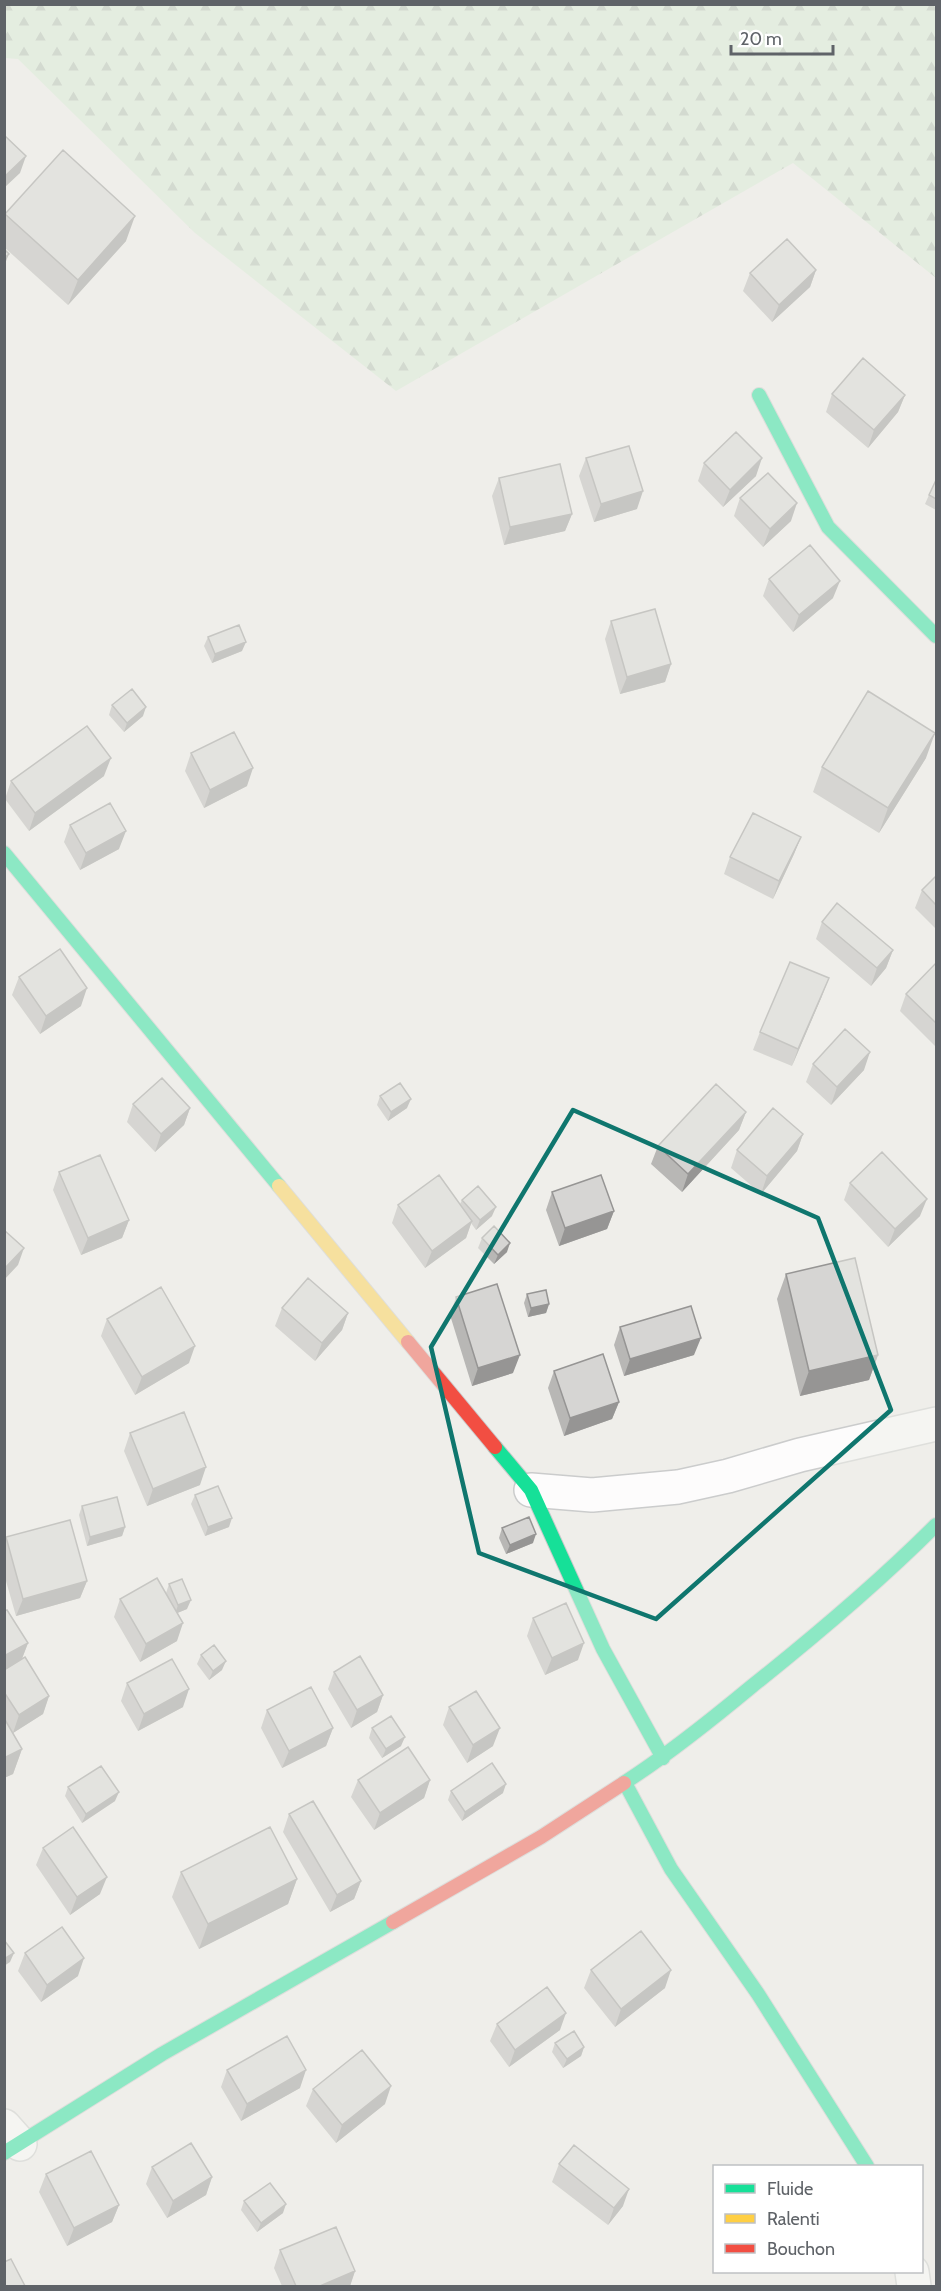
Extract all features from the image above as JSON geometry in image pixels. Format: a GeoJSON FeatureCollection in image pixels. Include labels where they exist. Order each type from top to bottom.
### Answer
{"type":"FeatureCollection","features":[{"type":"Feature","properties":{"kind":"street"},"geometry":{"type":"LineString","coordinates":[[759,395],[828,527],[936,636]]}},
{"type":"Feature","properties":{"kind":"street"},"geometry":{"type":"LineString","coordinates":[[4,853],[531,1490],[550,1525],[566,1569],[604,1650],[663,1758]]}},
{"type":"Feature","properties":{"kind":"street"},"geometry":{"type":"LineString","coordinates":[[531,1490],[592,1495],[678,1487],[728,1476],[800,1455],[936,1424]]}},
{"type":"Feature","properties":{"kind":"street"},"geometry":{"type":"LineString","coordinates":[[10,2141],[541,1837],[663,1758],[886,1575],[936,1525]]}},
{"type":"Feature","properties":{"kind":"street"},"geometry":{"type":"LineString","coordinates":[[625,1783],[671,1869],[758,1994],[866,2165]]}},
{"type":"Feature","properties":{"kind":"highlighted area"},"geometry":{"type":"Polygon","coordinates":[[[573,1110],[818,1218],[891,1410],[656,1619],[479,1553],[431,1347],[573,1110]]]}},
{"type":"Feature","properties":{"kind":"green space"},"geometry":{"type":"Polygon","coordinates":[[[5,4],[936,5],[936,278],[793,163],[396,391],[195,233],[18,59],[5,58],[5,4]]]}},
{"type":"Feature","properties":{"kind":"building"},"geometry":{"type":"Polygon","coordinates":[[[4,135],[26,156],[4,177],[4,135]]]}},
{"type":"Feature","properties":{"kind":"building"},"geometry":{"type":"Polygon","coordinates":[[[63,150],[135,216],[78,280],[5,214],[63,150]]]}},
{"type":"Feature","properties":{"kind":"building"},"geometry":{"type":"Polygon","coordinates":[[[787,239],[816,270],[779,305],[750,273],[787,239]]]}},
{"type":"Feature","properties":{"kind":"building"},"geometry":{"type":"Polygon","coordinates":[[[863,358],[905,395],[874,430],[832,394],[863,358]]]}},
{"type":"Feature","properties":{"kind":"building"},"geometry":{"type":"Polygon","coordinates":[[[736,432],[762,458],[730,490],[704,463],[736,432]]]}},
{"type":"Feature","properties":{"kind":"building"},"geometry":{"type":"Polygon","coordinates":[[[629,446],[643,491],[601,504],[586,458],[629,446]]]}},
{"type":"Feature","properties":{"kind":"building"},"geometry":{"type":"Polygon","coordinates":[[[560,464],[572,514],[510,527],[499,478],[560,464]]]}},
{"type":"Feature","properties":{"kind":"building"},"geometry":{"type":"Polygon","coordinates":[[[768,473],[797,503],[770,529],[740,498],[768,473]]]}},
{"type":"Feature","properties":{"kind":"building"},"geometry":{"type":"Polygon","coordinates":[[[936,480],[936,499],[929,495],[936,480]]]}},
{"type":"Feature","properties":{"kind":"building"},"geometry":{"type":"Polygon","coordinates":[[[810,545],[840,581],[799,615],[769,579],[810,545]]]}},
{"type":"Feature","properties":{"kind":"building"},"geometry":{"type":"Polygon","coordinates":[[[655,609],[671,664],[627,677],[611,621],[655,609]]]}},
{"type":"Feature","properties":{"kind":"building"},"geometry":{"type":"Polygon","coordinates":[[[239,625],[246,642],[215,654],[208,637],[239,625]]]}},
{"type":"Feature","properties":{"kind":"building"},"geometry":{"type":"Polygon","coordinates":[[[132,689],[146,707],[127,723],[112,705],[132,689]]]}},
{"type":"Feature","properties":{"kind":"building"},"geometry":{"type":"Polygon","coordinates":[[[868,691],[935,733],[888,808],[822,767],[868,691]]]}},
{"type":"Feature","properties":{"kind":"building"},"geometry":{"type":"Polygon","coordinates":[[[87,726],[111,758],[35,813],[11,781],[87,726]]]}},
{"type":"Feature","properties":{"kind":"building"},"geometry":{"type":"Polygon","coordinates":[[[234,732],[253,768],[210,790],[191,753],[234,732]]]}},
{"type":"Feature","properties":{"kind":"building"},"geometry":{"type":"Polygon","coordinates":[[[110,803],[126,831],[86,853],[70,825],[110,803]]]}},
{"type":"Feature","properties":{"kind":"building"},"geometry":{"type":"Polygon","coordinates":[[[753,813],[801,837],[779,881],[730,857],[753,813]]]}},
{"type":"Feature","properties":{"kind":"building"},"geometry":{"type":"Polygon","coordinates":[[[936,876],[936,905],[922,890],[936,876]]]}},
{"type":"Feature","properties":{"kind":"building"},"geometry":{"type":"Polygon","coordinates":[[[837,903],[893,950],[877,968],[822,922],[837,903]]]}},
{"type":"Feature","properties":{"kind":"building"},"geometry":{"type":"Polygon","coordinates":[[[60,949],[87,988],[46,1016],[19,977],[60,949]]]}},
{"type":"Feature","properties":{"kind":"building"},"geometry":{"type":"Polygon","coordinates":[[[790,962],[829,978],[798,1049],[760,1032],[790,962]]]}},
{"type":"Feature","properties":{"kind":"building"},"geometry":{"type":"Polygon","coordinates":[[[936,963],[936,1023],[906,994],[936,963]]]}},
{"type":"Feature","properties":{"kind":"building"},"geometry":{"type":"Polygon","coordinates":[[[845,1029],[870,1052],[837,1087],[813,1064],[845,1029]]]}},
{"type":"Feature","properties":{"kind":"building"},"geometry":{"type":"Polygon","coordinates":[[[162,1078],[190,1108],[161,1134],[133,1104],[162,1078]]]}},
{"type":"Feature","properties":{"kind":"building"},"geometry":{"type":"Polygon","coordinates":[[[400,1083],[411,1099],[391,1112],[380,1096],[400,1083]]]}},
{"type":"Feature","properties":{"kind":"building"},"geometry":{"type":"Polygon","coordinates":[[[716,1084],[746,1112],[688,1174],[658,1146],[716,1084]]]}},
{"type":"Feature","properties":{"kind":"building"},"geometry":{"type":"Polygon","coordinates":[[[773,1108],[803,1134],[767,1176],[737,1150],[773,1108]]]}},
{"type":"Feature","properties":{"kind":"building"},"geometry":{"type":"Polygon","coordinates":[[[882,1152],[927,1199],[895,1229],[850,1183],[882,1152]]]}},
{"type":"Feature","properties":{"kind":"building"},"geometry":{"type":"Polygon","coordinates":[[[100,1155],[129,1220],[88,1238],[59,1172],[100,1155]]]}},
{"type":"Feature","properties":{"kind":"building"},"geometry":{"type":"Polygon","coordinates":[[[439,1175],[472,1221],[432,1251],[398,1205],[439,1175]]]}},
{"type":"Feature","properties":{"kind":"building"},"geometry":{"type":"Polygon","coordinates":[[[601,1175],[614,1211],[565,1228],[552,1192],[601,1175]]]}},
{"type":"Feature","properties":{"kind":"building"},"geometry":{"type":"Polygon","coordinates":[[[478,1186],[496,1207],[480,1220],[462,1200],[478,1186]]]}},
{"type":"Feature","properties":{"kind":"building"},"geometry":{"type":"Polygon","coordinates":[[[494,1226],[510,1243],[498,1255],[482,1238],[494,1226]]]}},
{"type":"Feature","properties":{"kind":"building"},"geometry":{"type":"Polygon","coordinates":[[[4,1230],[24,1248],[4,1269],[4,1230]]]}},
{"type":"Feature","properties":{"kind":"building"},"geometry":{"type":"Polygon","coordinates":[[[855,1258],[878,1355],[809,1371],[786,1274],[855,1258]]]}},
{"type":"Feature","properties":{"kind":"building"},"geometry":{"type":"Polygon","coordinates":[[[308,1278],[348,1313],[322,1343],[282,1308],[308,1278]]]}},
{"type":"Feature","properties":{"kind":"building"},"geometry":{"type":"Polygon","coordinates":[[[497,1284],[520,1355],[478,1368],[456,1297],[497,1284]]]}},
{"type":"Feature","properties":{"kind":"building"},"geometry":{"type":"Polygon","coordinates":[[[161,1287],[195,1346],[142,1377],[107,1319],[161,1287]]]}},
{"type":"Feature","properties":{"kind":"building"},"geometry":{"type":"Polygon","coordinates":[[[546,1290],[549,1304],[531,1308],[527,1294],[546,1290]]]}},
{"type":"Feature","properties":{"kind":"building"},"geometry":{"type":"Polygon","coordinates":[[[691,1306],[701,1338],[630,1359],[620,1327],[691,1306]]]}},
{"type":"Feature","properties":{"kind":"building"},"geometry":{"type":"Polygon","coordinates":[[[603,1354],[619,1402],[570,1418],[554,1371],[603,1354]]]}},
{"type":"Feature","properties":{"kind":"building"},"geometry":{"type":"Polygon","coordinates":[[[184,1412],[206,1467],[153,1489],[130,1433],[184,1412]]]}},
{"type":"Feature","properties":{"kind":"building"},"geometry":{"type":"Polygon","coordinates":[[[218,1486],[232,1518],[208,1527],[195,1495],[218,1486]]]}},
{"type":"Feature","properties":{"kind":"building"},"geometry":{"type":"Polygon","coordinates":[[[117,1497],[125,1527],[90,1537],[82,1506],[117,1497]]]}},
{"type":"Feature","properties":{"kind":"building"},"geometry":{"type":"Polygon","coordinates":[[[529,1517],[536,1534],[510,1545],[502,1528],[529,1517]]]}},
{"type":"Feature","properties":{"kind":"building"},"geometry":{"type":"Polygon","coordinates":[[[70,1520],[87,1581],[23,1599],[6,1537],[70,1520]]]}},
{"type":"Feature","properties":{"kind":"building"},"geometry":{"type":"Polygon","coordinates":[[[157,1578],[183,1623],[146,1644],[120,1599],[157,1578]]]}},
{"type":"Feature","properties":{"kind":"building"},"geometry":{"type":"Polygon","coordinates":[[[182,1579],[191,1600],[178,1605],[169,1584],[182,1579]]]}},
{"type":"Feature","properties":{"kind":"building"},"geometry":{"type":"Polygon","coordinates":[[[566,1603],[584,1643],[552,1658],[533,1618],[566,1603]]]}},
{"type":"Feature","properties":{"kind":"building"},"geometry":{"type":"Polygon","coordinates":[[[7,1610],[28,1643],[4,1656],[4,1611],[7,1610]]]}},
{"type":"Feature","properties":{"kind":"building"},"geometry":{"type":"Polygon","coordinates":[[[214,1645],[226,1661],[213,1671],[201,1655],[214,1645]]]}},
{"type":"Feature","properties":{"kind":"building"},"geometry":{"type":"Polygon","coordinates":[[[360,1656],[383,1695],[357,1710],[334,1672],[360,1656]]]}},
{"type":"Feature","properties":{"kind":"building"},"geometry":{"type":"Polygon","coordinates":[[[25,1657],[49,1696],[19,1715],[4,1692],[4,1670],[25,1657]]]}},
{"type":"Feature","properties":{"kind":"building"},"geometry":{"type":"Polygon","coordinates":[[[172,1659],[189,1689],[144,1714],[127,1683],[172,1659]]]}},
{"type":"Feature","properties":{"kind":"building"},"geometry":{"type":"Polygon","coordinates":[[[311,1687],[333,1728],[289,1751],[267,1710],[311,1687]]]}},
{"type":"Feature","properties":{"kind":"building"},"geometry":{"type":"Polygon","coordinates":[[[476,1691],[500,1728],[473,1745],[449,1707],[476,1691]]]}},
{"type":"Feature","properties":{"kind":"building"},"geometry":{"type":"Polygon","coordinates":[[[391,1716],[405,1737],[386,1749],[372,1728],[391,1716]]]}},
{"type":"Feature","properties":{"kind":"building"},"geometry":{"type":"Polygon","coordinates":[[[4,1718],[22,1749],[4,1758],[4,1718]]]}},
{"type":"Feature","properties":{"kind":"building"},"geometry":{"type":"Polygon","coordinates":[[[408,1747],[430,1780],[380,1813],[358,1780],[408,1747]]]}},
{"type":"Feature","properties":{"kind":"building"},"geometry":{"type":"Polygon","coordinates":[[[492,1763],[506,1784],[465,1812],[451,1791],[492,1763]]]}},
{"type":"Feature","properties":{"kind":"building"},"geometry":{"type":"Polygon","coordinates":[[[101,1766],[119,1792],[86,1814],[68,1787],[101,1766]]]}},
{"type":"Feature","properties":{"kind":"building"},"geometry":{"type":"Polygon","coordinates":[[[313,1801],[361,1881],[337,1895],[289,1814],[313,1801]]]}},
{"type":"Feature","properties":{"kind":"building"},"geometry":{"type":"Polygon","coordinates":[[[73,1827],[107,1877],[77,1897],[43,1848],[73,1827]]]}},
{"type":"Feature","properties":{"kind":"building"},"geometry":{"type":"Polygon","coordinates":[[[270,1827],[297,1879],[208,1924],[181,1872],[270,1827]]]}},
{"type":"Feature","properties":{"kind":"building"},"geometry":{"type":"Polygon","coordinates":[[[62,1927],[84,1958],[47,1985],[25,1953],[62,1927]]]}},
{"type":"Feature","properties":{"kind":"building"},"geometry":{"type":"Polygon","coordinates":[[[641,1931],[671,1970],[621,2009],[591,1970],[641,1931]]]}},
{"type":"Feature","properties":{"kind":"building"},"geometry":{"type":"Polygon","coordinates":[[[4,1940],[14,1953],[4,1959],[4,1940]]]}},
{"type":"Feature","properties":{"kind":"building"},"geometry":{"type":"Polygon","coordinates":[[[547,1987],[566,2013],[515,2050],[497,2024],[547,1987]]]}},
{"type":"Feature","properties":{"kind":"building"},"geometry":{"type":"Polygon","coordinates":[[[574,2031],[584,2047],[567,2059],[555,2043],[574,2031]]]}},
{"type":"Feature","properties":{"kind":"building"},"geometry":{"type":"Polygon","coordinates":[[[287,2036],[306,2070],[247,2104],[227,2070],[287,2036]]]}},
{"type":"Feature","properties":{"kind":"building"},"geometry":{"type":"Polygon","coordinates":[[[362,2050],[391,2086],[342,2125],[313,2089],[362,2050]]]}},
{"type":"Feature","properties":{"kind":"building"},"geometry":{"type":"Polygon","coordinates":[[[191,2143],[212,2177],[173,2201],[152,2167],[191,2143]]]}},
{"type":"Feature","properties":{"kind":"building"},"geometry":{"type":"Polygon","coordinates":[[[574,2145],[629,2189],[614,2208],[559,2164],[574,2145]]]}},
{"type":"Feature","properties":{"kind":"building"},"geometry":{"type":"Polygon","coordinates":[[[91,2151],[119,2205],[74,2228],[46,2174],[91,2151]]]}},
{"type":"Feature","properties":{"kind":"building"},"geometry":{"type":"Polygon","coordinates":[[[270,2183],[286,2204],[261,2223],[244,2201],[270,2183]]]}},
{"type":"Feature","properties":{"kind":"building"},"geometry":{"type":"Polygon","coordinates":[[[336,2227],[355,2271],[320,2286],[296,2286],[280,2250],[336,2227]]]}},
{"type":"Feature","properties":{"kind":"building"},"geometry":{"type":"Polygon","coordinates":[[[11,2259],[25,2286],[4,2286],[4,2262],[11,2259]]]}},
{"type":"Feature","properties":{"kind":"traffic: fast"},"geometry":{"type":"LineString","coordinates":[[759,395],[828,527],[936,636]]}},
{"type":"Feature","properties":{"kind":"traffic: fast"},"geometry":{"type":"LineString","coordinates":[[4,853],[279,1186]]}},
{"type":"Feature","properties":{"kind":"traffic: fast"},"geometry":{"type":"LineString","coordinates":[[495,1447],[531,1490],[603,1649],[663,1758]]}},
{"type":"Feature","properties":{"kind":"traffic: fast"},"geometry":{"type":"LineString","coordinates":[[624,1783],[689,1737],[799,1648],[869,1588],[936,1525]]}},
{"type":"Feature","properties":{"kind":"traffic: fast"},"geometry":{"type":"LineString","coordinates":[[625,1783],[671,1869],[758,1994],[866,2165]]}},
{"type":"Feature","properties":{"kind":"traffic: fast"},"geometry":{"type":"LineString","coordinates":[[4,2153],[162,2054],[393,1922]]}},
{"type":"Feature","properties":{"kind":"traffic: slow"},"geometry":{"type":"LineString","coordinates":[[279,1186],[408,1342]]}},
{"type":"Feature","properties":{"kind":"traffic: jam"},"geometry":{"type":"LineString","coordinates":[[408,1342],[495,1447]]}},
{"type":"Feature","properties":{"kind":"traffic: jam"},"geometry":{"type":"LineString","coordinates":[[393,1922],[541,1837],[624,1783]]}}]}
